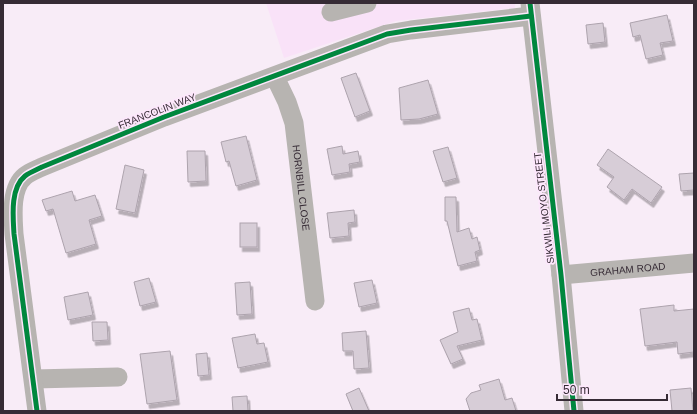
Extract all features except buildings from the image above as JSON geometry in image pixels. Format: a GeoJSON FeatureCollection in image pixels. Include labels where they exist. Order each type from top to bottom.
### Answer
{"type":"FeatureCollection","features":[{"type":"Feature","properties":{"kind":"street"},"geometry":{"type":"LineString","coordinates":[[332,12],[367,3]]}},
{"type":"Feature","properties":{"kind":"street","name":"FRANCOLIN WAY"},"geometry":{"type":"LineString","coordinates":[[37,411],[13,228],[16,191],[24,176],[62,158],[157,120],[387,34],[530,9]]}},
{"type":"Feature","properties":{"kind":"street","name":"SIKWILI MOYO STREET"},"geometry":{"type":"LineString","coordinates":[[530,9],[561,275],[574,411]]}},
{"type":"Feature","properties":{"kind":"street","name":"HORNBILL CLOSE"},"geometry":{"type":"LineString","coordinates":[[275,77],[287,102],[294,123],[315,301]]}},
{"type":"Feature","properties":{"kind":"street","name":"GRAHAM ROAD"},"geometry":{"type":"LineString","coordinates":[[561,275],[694,263]]}},
{"type":"Feature","properties":{"kind":"street"},"geometry":{"type":"LineString","coordinates":[[34,379],[118,377]]}},
{"type":"Feature","properties":{"kind":"shaded area"},"geometry":{"type":"Polygon","coordinates":[[[266,3],[515,3],[515,8],[396,21],[284,58],[266,3]]]}},
{"type":"Feature","properties":{"kind":"cycle path"},"geometry":{"type":"LineString","coordinates":[[530,3],[561,275],[574,411]]}},
{"type":"Feature","properties":{"kind":"cycle path"},"geometry":{"type":"LineString","coordinates":[[37,411],[14,234],[13,211],[15,195],[20,181],[25,176],[42,167],[164,117],[387,34],[531,16]]}}]}
